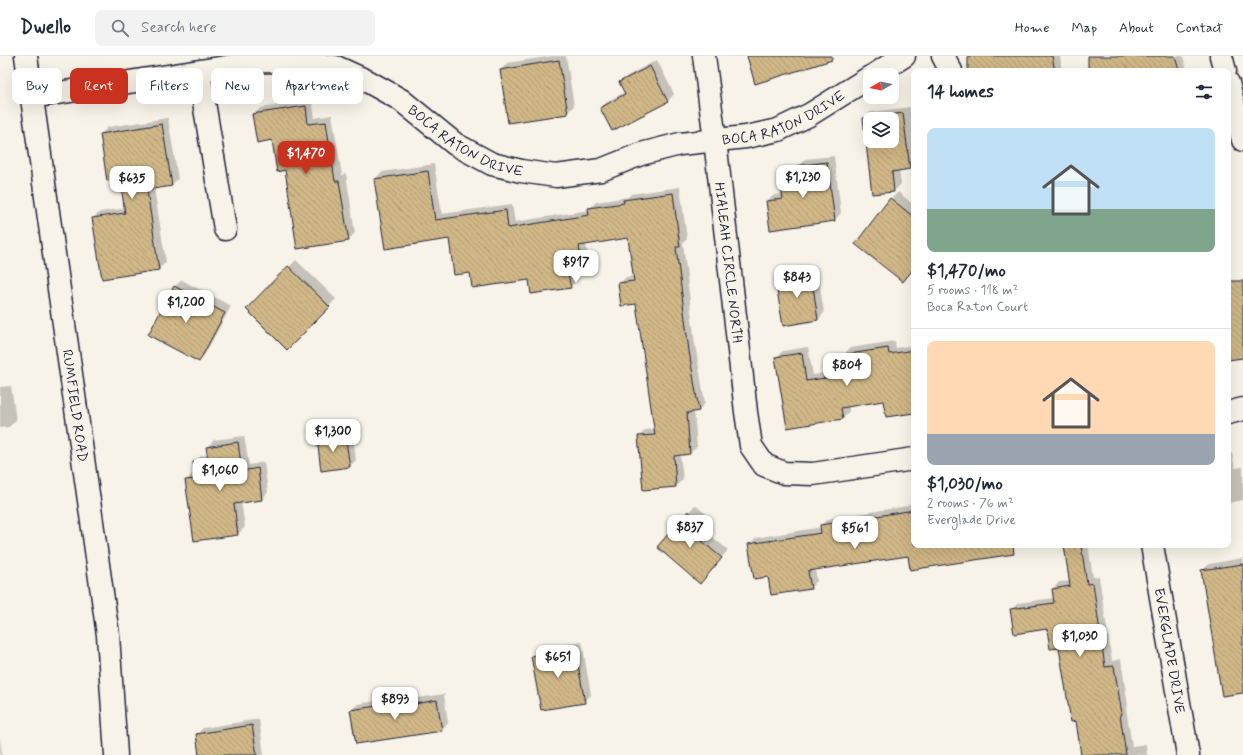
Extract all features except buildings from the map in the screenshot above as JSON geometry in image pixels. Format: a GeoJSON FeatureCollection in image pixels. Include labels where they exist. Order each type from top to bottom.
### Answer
{"type":"FeatureCollection","features":[{"type":"Feature","properties":{"kind":"street","name":"RUMFIELD ROAD"},"geometry":{"type":"LineString","coordinates":[[26,56],[28,68]]}},
{"type":"Feature","properties":{"kind":"street","name":"HIALEAH CIRCLE NORTH"},"geometry":{"type":"LineString","coordinates":[[704,56],[751,446],[764,465],[784,473],[812,474],[911,459]]}},
{"type":"Feature","properties":{"kind":"street"},"geometry":{"type":"LineString","coordinates":[[885,68],[904,56]]}},
{"type":"Feature","properties":{"kind":"street"},"geometry":{"type":"LineString","coordinates":[[943,56],[949,68]]}},
{"type":"Feature","properties":{"kind":"street"},"geometry":{"type":"LineString","coordinates":[[1221,56],[1224,68]]}},
{"type":"Feature","properties":{"kind":"street","name":"BOCA RATON DRIVE"},"geometry":{"type":"LineString","coordinates":[[203,71],[265,61],[304,62],[336,67],[369,82],[401,100],[455,144],[492,164],[521,171],[556,176],[601,170],[641,154],[680,144],[746,137],[778,130],[810,115],[863,81]]}},
{"type":"Feature","properties":{"kind":"street","name":"BOCA RATON DRIVE"},"geometry":{"type":"LineString","coordinates":[[62,93],[136,81]]}},
{"type":"Feature","properties":{"kind":"street"},"geometry":{"type":"LineString","coordinates":[[1231,94],[1243,140]]}},
{"type":"Feature","properties":{"kind":"street"},"geometry":{"type":"LineString","coordinates":[[203,96],[225,229]]}},
{"type":"Feature","properties":{"kind":"street","name":"RUMFIELD ROAD"},"geometry":{"type":"LineString","coordinates":[[33,104],[108,635],[116,755]]}},
{"type":"Feature","properties":{"kind":"street"},"geometry":{"type":"LineString","coordinates":[[1231,412],[1243,409]]}},
{"type":"Feature","properties":{"kind":"street","name":"EVERGLADE DRIVE"},"geometry":{"type":"LineString","coordinates":[[1153,548],[1188,755]]}}]}
